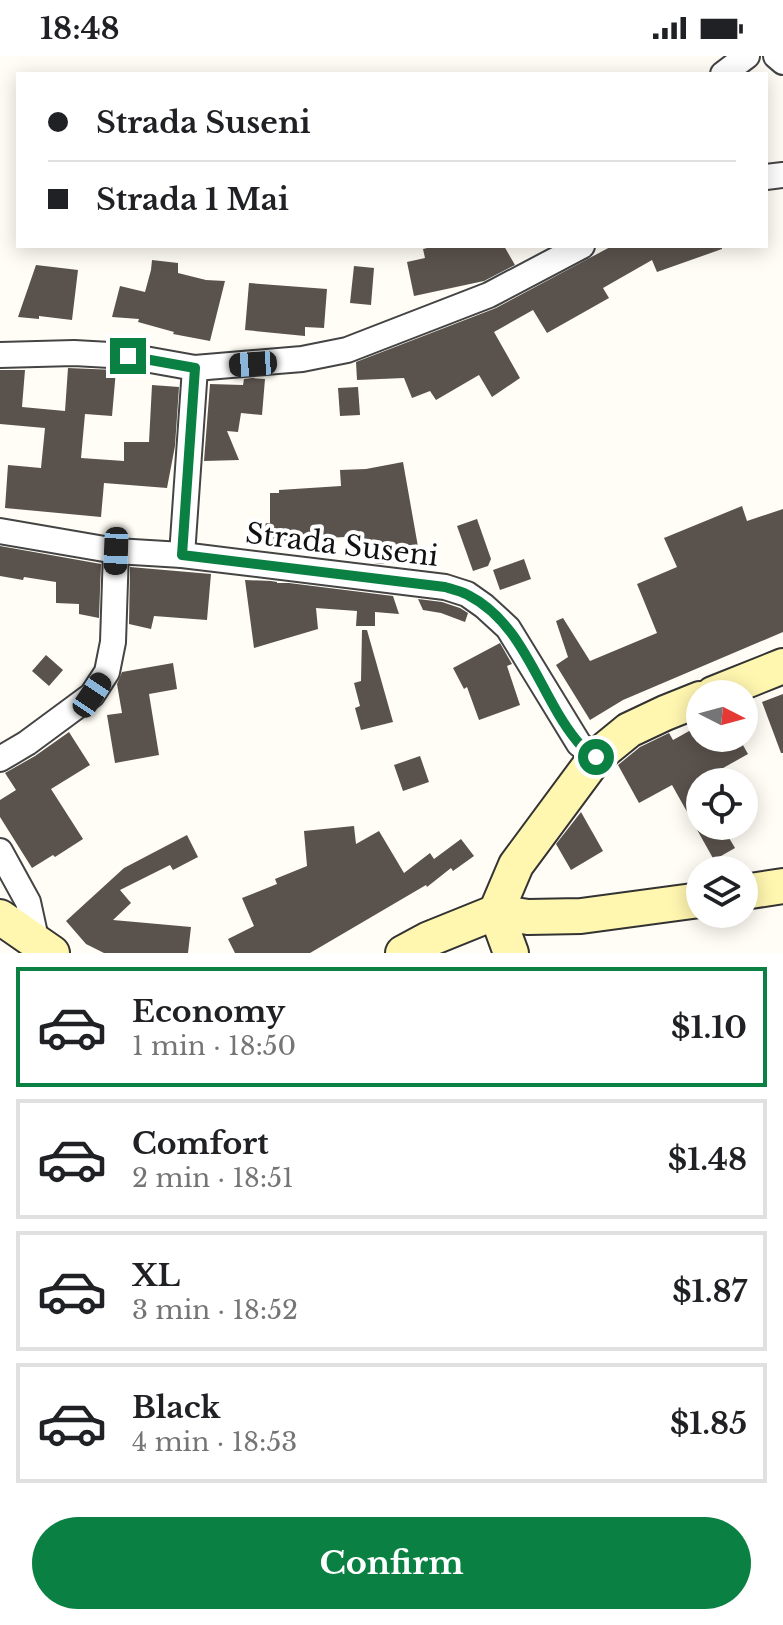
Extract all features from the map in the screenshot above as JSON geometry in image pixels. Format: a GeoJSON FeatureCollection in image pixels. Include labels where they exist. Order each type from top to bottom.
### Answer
{"type":"FeatureCollection","features":[{"type":"Feature","properties":{"kind":"main road"},"geometry":{"type":"LineString","coordinates":[[748,680],[783,666]]}},
{"type":"Feature","properties":{"kind":"main road"},"geometry":{"type":"LineString","coordinates":[[511,953],[496,912],[516,865],[596,757],[629,730],[686,705]]}},
{"type":"Feature","properties":{"kind":"main road"},"geometry":{"type":"LineString","coordinates":[[758,890],[783,886]]}},
{"type":"Feature","properties":{"kind":"main road"},"geometry":{"type":"LineString","coordinates":[[403,953],[496,912],[528,917],[581,916],[686,902]]}},
{"type":"Feature","properties":{"kind":"main road"},"geometry":{"type":"LineString","coordinates":[[0,917],[45,948]]}},
{"type":"Feature","properties":{"kind":"street"},"geometry":{"type":"LineString","coordinates":[[726,72],[747,56]]}},
{"type":"Feature","properties":{"kind":"street"},"geometry":{"type":"LineString","coordinates":[[776,56],[783,62]]}},
{"type":"Feature","properties":{"kind":"street"},"geometry":{"type":"LineString","coordinates":[[0,355],[74,353],[128,356],[195,368],[302,359],[347,350],[489,295],[578,248]]}},
{"type":"Feature","properties":{"kind":"street"},"geometry":{"type":"LineString","coordinates":[[182,555],[195,368]]}},
{"type":"Feature","properties":{"kind":"street","name":"Strada Suseni"},"geometry":{"type":"LineString","coordinates":[[0,531],[116,551],[182,555],[445,587],[467,594],[508,628],[563,721],[579,744],[596,757]]}},
{"type":"Feature","properties":{"kind":"street"},"geometry":{"type":"LineString","coordinates":[[0,759],[92,695],[107,672],[113,642],[116,551]]}},
{"type":"Feature","properties":{"kind":"street"},"geometry":{"type":"LineString","coordinates":[[0,851],[28,902],[45,948]]}},
{"type":"Feature","properties":{"kind":"building"},"geometry":{"type":"Polygon","coordinates":[[[505,248],[515,265],[484,281],[414,296],[407,262],[425,258],[423,249],[505,248]]]}},
{"type":"Feature","properties":{"kind":"building"},"geometry":{"type":"Polygon","coordinates":[[[608,248],[722,248],[657,272],[652,260],[603,288],[609,298],[547,333],[533,310],[494,332],[520,378],[492,397],[479,375],[436,400],[430,391],[412,398],[404,378],[357,380],[356,362],[496,308],[608,248]]]}},
{"type":"Feature","properties":{"kind":"building"},"geometry":{"type":"Polygon","coordinates":[[[152,260],[178,263],[178,273],[225,281],[210,341],[173,334],[138,322],[139,319],[112,317],[120,286],[145,292],[152,260]]]}},
{"type":"Feature","properties":{"kind":"building"},"geometry":{"type":"Polygon","coordinates":[[[36,265],[78,270],[72,320],[18,317],[36,265]]]}},
{"type":"Feature","properties":{"kind":"building"},"geometry":{"type":"Polygon","coordinates":[[[354,266],[374,268],[371,305],[350,303],[354,266]]]}},
{"type":"Feature","properties":{"kind":"building"},"geometry":{"type":"Polygon","coordinates":[[[249,283],[327,289],[324,328],[305,327],[305,336],[245,330],[249,283]]]}},
{"type":"Feature","properties":{"kind":"building"},"geometry":{"type":"Polygon","coordinates":[[[68,368],[116,370],[112,416],[85,414],[81,458],[124,461],[124,442],[149,442],[152,385],[179,387],[175,446],[167,488],[104,483],[101,517],[5,508],[8,465],[41,468],[45,428],[0,424],[0,370],[25,370],[22,407],[65,411],[68,368]]]}},
{"type":"Feature","properties":{"kind":"building"},"geometry":{"type":"Polygon","coordinates":[[[244,379],[265,379],[262,415],[241,413],[238,432],[227,431],[239,460],[204,461],[210,384],[243,385],[244,379]]]}},
{"type":"Feature","properties":{"kind":"building"},"geometry":{"type":"Polygon","coordinates":[[[358,387],[360,415],[340,416],[338,388],[358,387]]]}},
{"type":"Feature","properties":{"kind":"building"},"geometry":{"type":"Polygon","coordinates":[[[403,462],[420,558],[374,563],[371,548],[363,548],[362,536],[258,542],[258,524],[270,523],[270,493],[341,486],[340,470],[403,462]]]}},
{"type":"Feature","properties":{"kind":"building"},"geometry":{"type":"Polygon","coordinates":[[[742,506],[747,521],[783,509],[783,632],[623,700],[590,720],[556,665],[568,657],[556,621],[563,618],[590,661],[657,633],[637,584],[677,567],[664,538],[742,506]]]}},
{"type":"Feature","properties":{"kind":"building"},"geometry":{"type":"Polygon","coordinates":[[[477,519],[491,559],[488,566],[473,571],[457,526],[477,519]]]}},
{"type":"Feature","properties":{"kind":"building"},"geometry":{"type":"Polygon","coordinates":[[[0,546],[101,564],[99,618],[79,614],[79,604],[56,603],[56,582],[0,576],[0,546]]]}},
{"type":"Feature","properties":{"kind":"building"},"geometry":{"type":"Polygon","coordinates":[[[524,559],[531,579],[500,590],[493,570],[524,559]]]}},
{"type":"Feature","properties":{"kind":"building"},"geometry":{"type":"Polygon","coordinates":[[[130,567],[211,574],[207,620],[154,616],[151,629],[129,624],[130,567]]]}},
{"type":"Feature","properties":{"kind":"building"},"geometry":{"type":"Polygon","coordinates":[[[245,580],[393,596],[399,614],[375,612],[375,626],[356,626],[357,611],[316,608],[318,629],[254,648],[245,580]]]}},
{"type":"Feature","properties":{"kind":"building"},"geometry":{"type":"Polygon","coordinates":[[[418,599],[460,608],[468,613],[465,622],[423,610],[418,599]]]}},
{"type":"Feature","properties":{"kind":"building"},"geometry":{"type":"Polygon","coordinates":[[[362,630],[367,630],[393,722],[361,730],[355,708],[360,706],[354,683],[361,681],[362,630]]]}},
{"type":"Feature","properties":{"kind":"building"},"geometry":{"type":"Polygon","coordinates":[[[500,643],[512,664],[507,666],[520,705],[479,720],[467,687],[464,689],[453,668],[500,643]]]}},
{"type":"Feature","properties":{"kind":"building"},"geometry":{"type":"Polygon","coordinates":[[[46,655],[63,670],[49,686],[32,671],[46,655]]]}},
{"type":"Feature","properties":{"kind":"building"},"geometry":{"type":"Polygon","coordinates":[[[173,663],[177,689],[149,694],[159,755],[115,763],[107,715],[122,713],[117,684],[122,672],[173,663]]]}},
{"type":"Feature","properties":{"kind":"building"},"geometry":{"type":"Polygon","coordinates":[[[783,694],[783,753],[781,753],[762,702],[783,694]]]}},
{"type":"Feature","properties":{"kind":"building"},"geometry":{"type":"Polygon","coordinates":[[[69,732],[90,765],[51,789],[83,839],[32,868],[0,817],[0,800],[16,790],[5,773],[69,732]]]}},
{"type":"Feature","properties":{"kind":"building"},"geometry":{"type":"Polygon","coordinates":[[[669,733],[673,740],[686,733],[686,752],[748,754],[723,768],[686,768],[686,810],[672,785],[639,803],[618,765],[640,747],[669,733]]]}},
{"type":"Feature","properties":{"kind":"building"},"geometry":{"type":"Polygon","coordinates":[[[420,756],[429,782],[403,791],[394,765],[420,756]]]}},
{"type":"Feature","properties":{"kind":"building"},"geometry":{"type":"Polygon","coordinates":[[[581,812],[603,851],[571,870],[556,844],[581,812]]]}},
{"type":"Feature","properties":{"kind":"building"},"geometry":{"type":"Polygon","coordinates":[[[354,826],[356,844],[379,831],[404,873],[430,853],[434,859],[461,839],[474,856],[453,871],[451,868],[427,887],[310,953],[235,953],[228,939],[254,926],[242,898],[277,884],[275,879],[307,866],[304,831],[354,826]]]}},
{"type":"Feature","properties":{"kind":"building"},"geometry":{"type":"Polygon","coordinates":[[[187,835],[198,857],[173,870],[170,865],[120,890],[131,903],[113,920],[191,927],[188,953],[104,953],[86,944],[66,921],[124,868],[187,835]]]}},
{"type":"Feature","properties":{"kind":"building"},"geometry":{"type":"Polygon","coordinates":[[[703,840],[730,840],[735,848],[721,856],[712,856],[703,840]]]}},
{"type":"Feature","properties":{"kind":"route"},"geometry":{"type":"LineString","coordinates":[[128,356],[195,368],[182,555],[445,587],[467,594],[508,628],[563,721],[579,744],[596,757]]}}]}
